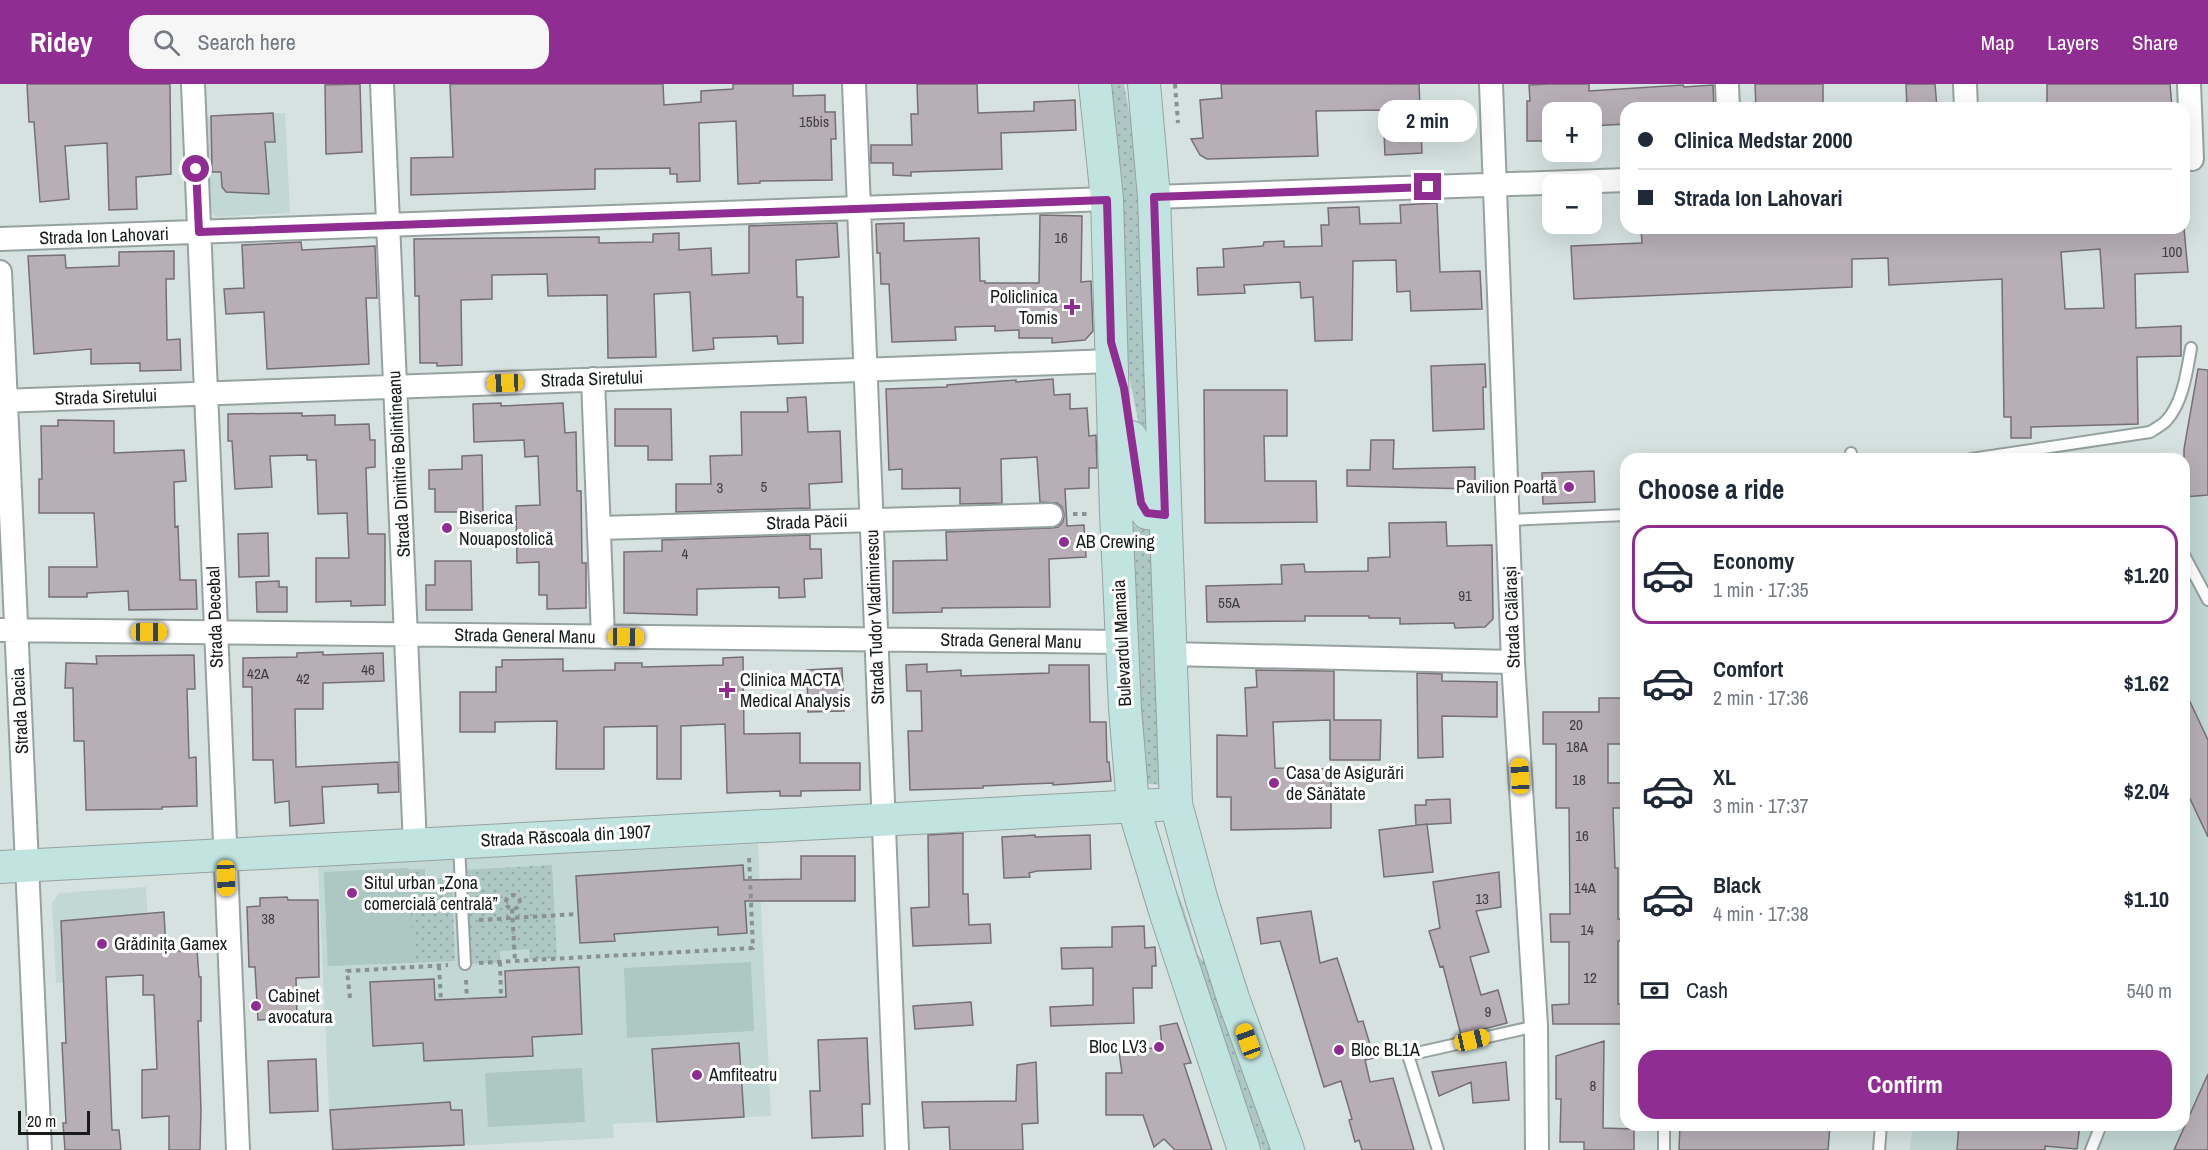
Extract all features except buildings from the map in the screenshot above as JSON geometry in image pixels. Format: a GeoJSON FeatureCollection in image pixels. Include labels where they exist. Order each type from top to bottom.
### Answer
{"type":"FeatureCollection","features":[{"type":"Feature","properties":{"kind":"main road","name":"Bulevardul Mamaia"},"geometry":{"type":"LineString","coordinates":[[1095,84],[1107,200],[1122,642],[1133,805],[1165,911],[1244,1150]]}},
{"type":"Feature","properties":{"kind":"main road"},"geometry":{"type":"LineString","coordinates":[[1144,84],[1154,197],[1176,804],[1202,901],[1233,998],[1288,1150]]}},
{"type":"Feature","properties":{"kind":"main road"},"geometry":{"type":"LineString","coordinates":[[1111,352],[1124,388],[1141,503],[1147,513],[1165,515]]}},
{"type":"Feature","properties":{"kind":"main road","name":"Strada Răscoala din 1907"},"geometry":{"type":"LineString","coordinates":[[14,866],[1176,804]]}},
{"type":"Feature","properties":{"kind":"street","name":"Strada Decebal"},"geometry":{"type":"LineString","coordinates":[[193,84],[238,1150]]}},
{"type":"Feature","properties":{"kind":"street","name":"Strada Dimitrie Bolintineanu"},"geometry":{"type":"LineString","coordinates":[[382,84],[416,845]]}},
{"type":"Feature","properties":{"kind":"street","name":"Strada Tudor Vladimirescu"},"geometry":{"type":"LineString","coordinates":[[854,84],[897,1150]]}},
{"type":"Feature","properties":{"kind":"street","name":"Strada Călărași"},"geometry":{"type":"LineString","coordinates":[[1491,84],[1514,662],[1536,1026],[1537,1150]]}},
{"type":"Feature","properties":{"kind":"street"},"geometry":{"type":"LineString","coordinates":[[1727,84],[1728,102]]}},
{"type":"Feature","properties":{"kind":"street"},"geometry":{"type":"LineString","coordinates":[[1965,84],[1966,102]]}},
{"type":"Feature","properties":{"kind":"street"},"geometry":{"type":"LineString","coordinates":[[2189,84],[2195,159]]}},
{"type":"Feature","properties":{"kind":"street"},"geometry":{"type":"LineString","coordinates":[[1154,197],[1620,180]]}},
{"type":"Feature","properties":{"kind":"street","name":"Strada Ion Lahovari"},"geometry":{"type":"LineString","coordinates":[[0,239],[1107,200]]}},
{"type":"Feature","properties":{"kind":"street","name":"Strada Dacia"},"geometry":{"type":"LineString","coordinates":[[0,272],[14,866],[40,1150]]}},
{"type":"Feature","properties":{"kind":"street","name":"Strada Siretului"},"geometry":{"type":"LineString","coordinates":[[3,401],[865,370],[1111,352]]}},
{"type":"Feature","properties":{"kind":"street"},"geometry":{"type":"LineString","coordinates":[[593,379],[603,637]]}},
{"type":"Feature","properties":{"kind":"street","name":"Strada Păcii"},"geometry":{"type":"LineString","coordinates":[[599,528],[1051,515]]}},
{"type":"Feature","properties":{"kind":"street","name":"Strada General Manu"},"geometry":{"type":"LineString","coordinates":[[8,631],[1122,642]]}},
{"type":"Feature","properties":{"kind":"street"},"geometry":{"type":"LineString","coordinates":[[1170,654],[1514,662]]}},
{"type":"Feature","properties":{"kind":"lane"},"geometry":{"type":"LineString","coordinates":[[2011,453],[2150,432],[2165,422],[2175,408],[2187,371],[2191,348]]}},
{"type":"Feature","properties":{"kind":"lane"},"geometry":{"type":"LineString","coordinates":[[1508,520],[1620,515]]}},
{"type":"Feature","properties":{"kind":"lane"},"geometry":{"type":"LineString","coordinates":[[2190,566],[2208,600]]}},
{"type":"Feature","properties":{"kind":"lane"},"geometry":{"type":"LineString","coordinates":[[459,842],[465,964]]}},
{"type":"Feature","properties":{"kind":"lane"},"geometry":{"type":"LineString","coordinates":[[1438,1150],[1408,1055],[1536,1026]]}},
{"type":"Feature","properties":{"kind":"lane"},"geometry":{"type":"LineString","coordinates":[[1664,1131],[1664,1150]]}},
{"type":"Feature","properties":{"kind":"lane"},"geometry":{"type":"LineString","coordinates":[[1880,1150],[1881,1131]]}},
{"type":"Feature","properties":{"kind":"lane"},"geometry":{"type":"LineString","coordinates":[[2091,1150],[2099,1131]]}},
{"type":"Feature","properties":{"kind":"path"},"geometry":{"type":"LineString","coordinates":[[1176,84],[1178,129]]}},
{"type":"Feature","properties":{"kind":"path"},"geometry":{"type":"LineString","coordinates":[[1051,515],[1093,514]]}},
{"type":"Feature","properties":{"kind":"path"},"geometry":{"type":"LineString","coordinates":[[350,998],[347,971],[753,948],[748,900],[749,856],[737,856]]}},
{"type":"Feature","properties":{"kind":"path"},"geometry":{"type":"LineString","coordinates":[[512,909],[515,961]]}},
{"type":"Feature","properties":{"kind":"path"},"geometry":{"type":"LineString","coordinates":[[463,920],[578,914]]}},
{"type":"Feature","properties":{"kind":"path"},"geometry":{"type":"LineString","coordinates":[[501,962],[501,997]]}},
{"type":"Feature","properties":{"kind":"path"},"geometry":{"type":"LineString","coordinates":[[439,966],[441,1000]]}},
{"type":"Feature","properties":{"kind":"shaded area"},"geometry":{"type":"Polygon","coordinates":[[[1106,84],[1124,84],[1135,144],[1150,507],[1138,420],[1123,345],[1106,84]]]}},
{"type":"Feature","properties":{"kind":"shaded area"},"geometry":{"type":"Polygon","coordinates":[[[285,113],[290,213],[217,217],[206,209],[202,117],[285,113]]]}},
{"type":"Feature","properties":{"kind":"shaded area"},"geometry":{"type":"Polygon","coordinates":[[[2208,460],[2208,1150],[1910,1150],[1912,1131],[2190,1131],[2190,462],[2208,460]]]}},
{"type":"Feature","properties":{"kind":"shaded area"},"geometry":{"type":"Polygon","coordinates":[[[1131,526],[1153,527],[1161,785],[1140,783],[1131,526]]]}},
{"type":"Feature","properties":{"kind":"shaded area"},"geometry":{"type":"Polygon","coordinates":[[[758,844],[771,1116],[613,1124],[614,1138],[331,1150],[318,866],[758,844]]]}},
{"type":"Feature","properties":{"kind":"shaded area"},"geometry":{"type":"Polygon","coordinates":[[[552,865],[557,958],[530,960],[529,949],[500,951],[500,962],[465,964],[461,870],[552,865]]]}},
{"type":"Feature","properties":{"kind":"shaded area"},"geometry":{"type":"Polygon","coordinates":[[[1167,867],[1184,909],[1198,955],[1211,971],[1274,1150],[1262,1150],[1252,1121],[1230,1091],[1167,867]]]}},
{"type":"Feature","properties":{"kind":"shaded area"},"geometry":{"type":"Polygon","coordinates":[[[409,868],[413,962],[328,966],[324,872],[409,868]]]}},
{"type":"Feature","properties":{"kind":"shaded area"},"geometry":{"type":"Polygon","coordinates":[[[425,869],[425,878],[452,878],[455,961],[328,966],[324,873],[425,869]]]}},
{"type":"Feature","properties":{"kind":"shaded area","name":"Grădinița Gamex"},"geometry":{"type":"Polygon","coordinates":[[[146,887],[151,974],[56,983],[52,903],[59,893],[146,887]]]}},
{"type":"Feature","properties":{"kind":"shaded area"},"geometry":{"type":"Polygon","coordinates":[[[751,962],[754,1031],[627,1038],[624,968],[751,962]]]}},
{"type":"Feature","properties":{"kind":"shaded area"},"geometry":{"type":"Polygon","coordinates":[[[582,1068],[585,1122],[488,1127],[485,1073],[582,1068]]]}},
{"type":"Feature","properties":{"kind":"place","name":"Policlinica Tomis"},"geometry":{"type":"Point","coordinates":[1072,307]}},
{"type":"Feature","properties":{"kind":"place","name":"Pavilion Poartă"},"geometry":{"type":"Point","coordinates":[1569,487]}},
{"type":"Feature","properties":{"kind":"place","name":"Biserica Nouapostolică"},"geometry":{"type":"Point","coordinates":[447,528]}},
{"type":"Feature","properties":{"kind":"place","name":"AB Crewing"},"geometry":{"type":"Point","coordinates":[1064,542]}},
{"type":"Feature","properties":{"kind":"place","name":"Clinica MACTA Medical Analysis"},"geometry":{"type":"Point","coordinates":[727,690]}},
{"type":"Feature","properties":{"kind":"place","name":"Casa de Asigurări de Sănătate"},"geometry":{"type":"Point","coordinates":[1274,783]}},
{"type":"Feature","properties":{"kind":"place","name":"Situl urban „Zona comercială centrală”"},"geometry":{"type":"Point","coordinates":[352,893]}},
{"type":"Feature","properties":{"kind":"place","name":"Grădinița Gamex"},"geometry":{"type":"Point","coordinates":[102,944]}},
{"type":"Feature","properties":{"kind":"place","name":"Cabinet avocatura"},"geometry":{"type":"Point","coordinates":[256,1006]}},
{"type":"Feature","properties":{"kind":"place","name":"Bloc LV3"},"geometry":{"type":"Point","coordinates":[1159,1047]}},
{"type":"Feature","properties":{"kind":"place","name":"Bloc BL1A"},"geometry":{"type":"Point","coordinates":[1339,1050]}},
{"type":"Feature","properties":{"kind":"place","name":"Amfiteatru"},"geometry":{"type":"Point","coordinates":[697,1075]}},
{"type":"Feature","properties":{"kind":"route"},"geometry":{"type":"LineString","coordinates":[[196,169],[199,232],[1107,200],[1111,342],[1124,388],[1141,503],[1147,513],[1165,515],[1154,197],[1428,187]]}}]}
